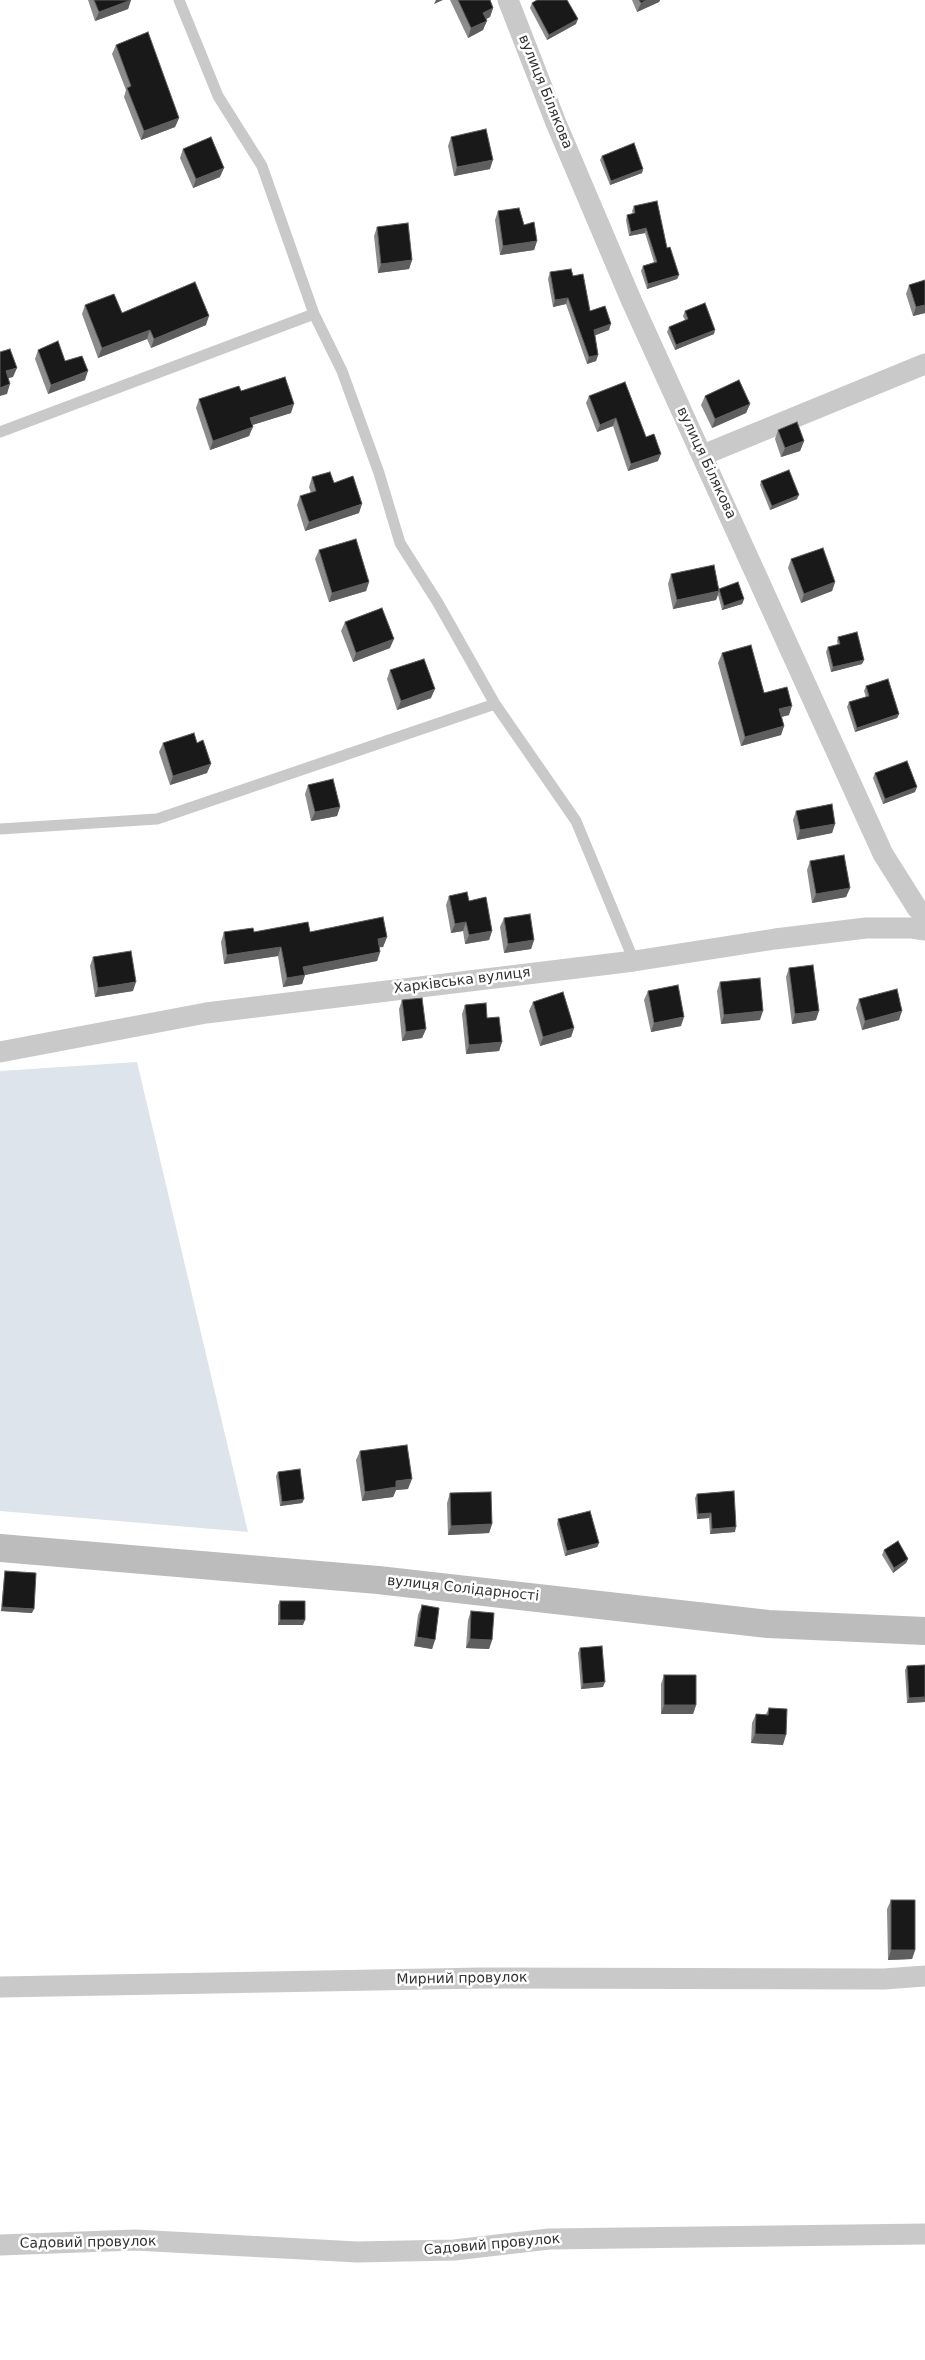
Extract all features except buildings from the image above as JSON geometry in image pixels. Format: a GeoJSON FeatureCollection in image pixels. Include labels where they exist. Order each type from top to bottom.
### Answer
{"type":"FeatureCollection","features":[{"type":"Feature","properties":{"kind":"main road","name":"вулиця Солідарності"},"geometry":{"type":"LineString","coordinates":[[0,1548],[378,1580],[768,1624],[925,1631]]}},
{"type":"Feature","properties":{"kind":"street","name":"вулиця Білякова"},"geometry":{"type":"LineString","coordinates":[[508,0],[556,123],[632,302],[703,455],[882,854],[917,908],[925,914]]}},
{"type":"Feature","properties":{"kind":"street"},"geometry":{"type":"LineString","coordinates":[[703,455],[925,364]]}},
{"type":"Feature","properties":{"kind":"street","name":"Харківська вулиця"},"geometry":{"type":"LineString","coordinates":[[0,1052],[206,1013],[634,961],[775,939],[866,928],[912,928],[925,930]]}},
{"type":"Feature","properties":{"kind":"street","name":"Мирний провулок"},"geometry":{"type":"LineString","coordinates":[[0,1987],[482,1978],[884,1979],[925,1976]]}},
{"type":"Feature","properties":{"kind":"street","name":"Садовий провулок"},"geometry":{"type":"LineString","coordinates":[[0,2246],[134,2240],[357,2252],[454,2250],[549,2239],[925,2234]]}},
{"type":"Feature","properties":{"kind":"lane"},"geometry":{"type":"LineString","coordinates":[[179,0],[218,96],[262,166],[314,314],[342,371],[379,473],[400,543],[438,603],[496,704],[576,821],[634,961]]}},
{"type":"Feature","properties":{"kind":"lane"},"geometry":{"type":"LineString","coordinates":[[0,432],[314,314]]}},
{"type":"Feature","properties":{"kind":"lane"},"geometry":{"type":"LineString","coordinates":[[0,829],[157,819],[496,704]]}},
{"type":"Feature","properties":{"kind":"shaded area"},"geometry":{"type":"Polygon","coordinates":[[[137,1062],[248,1532],[0,1511],[0,1071],[137,1062]]]}}]}
